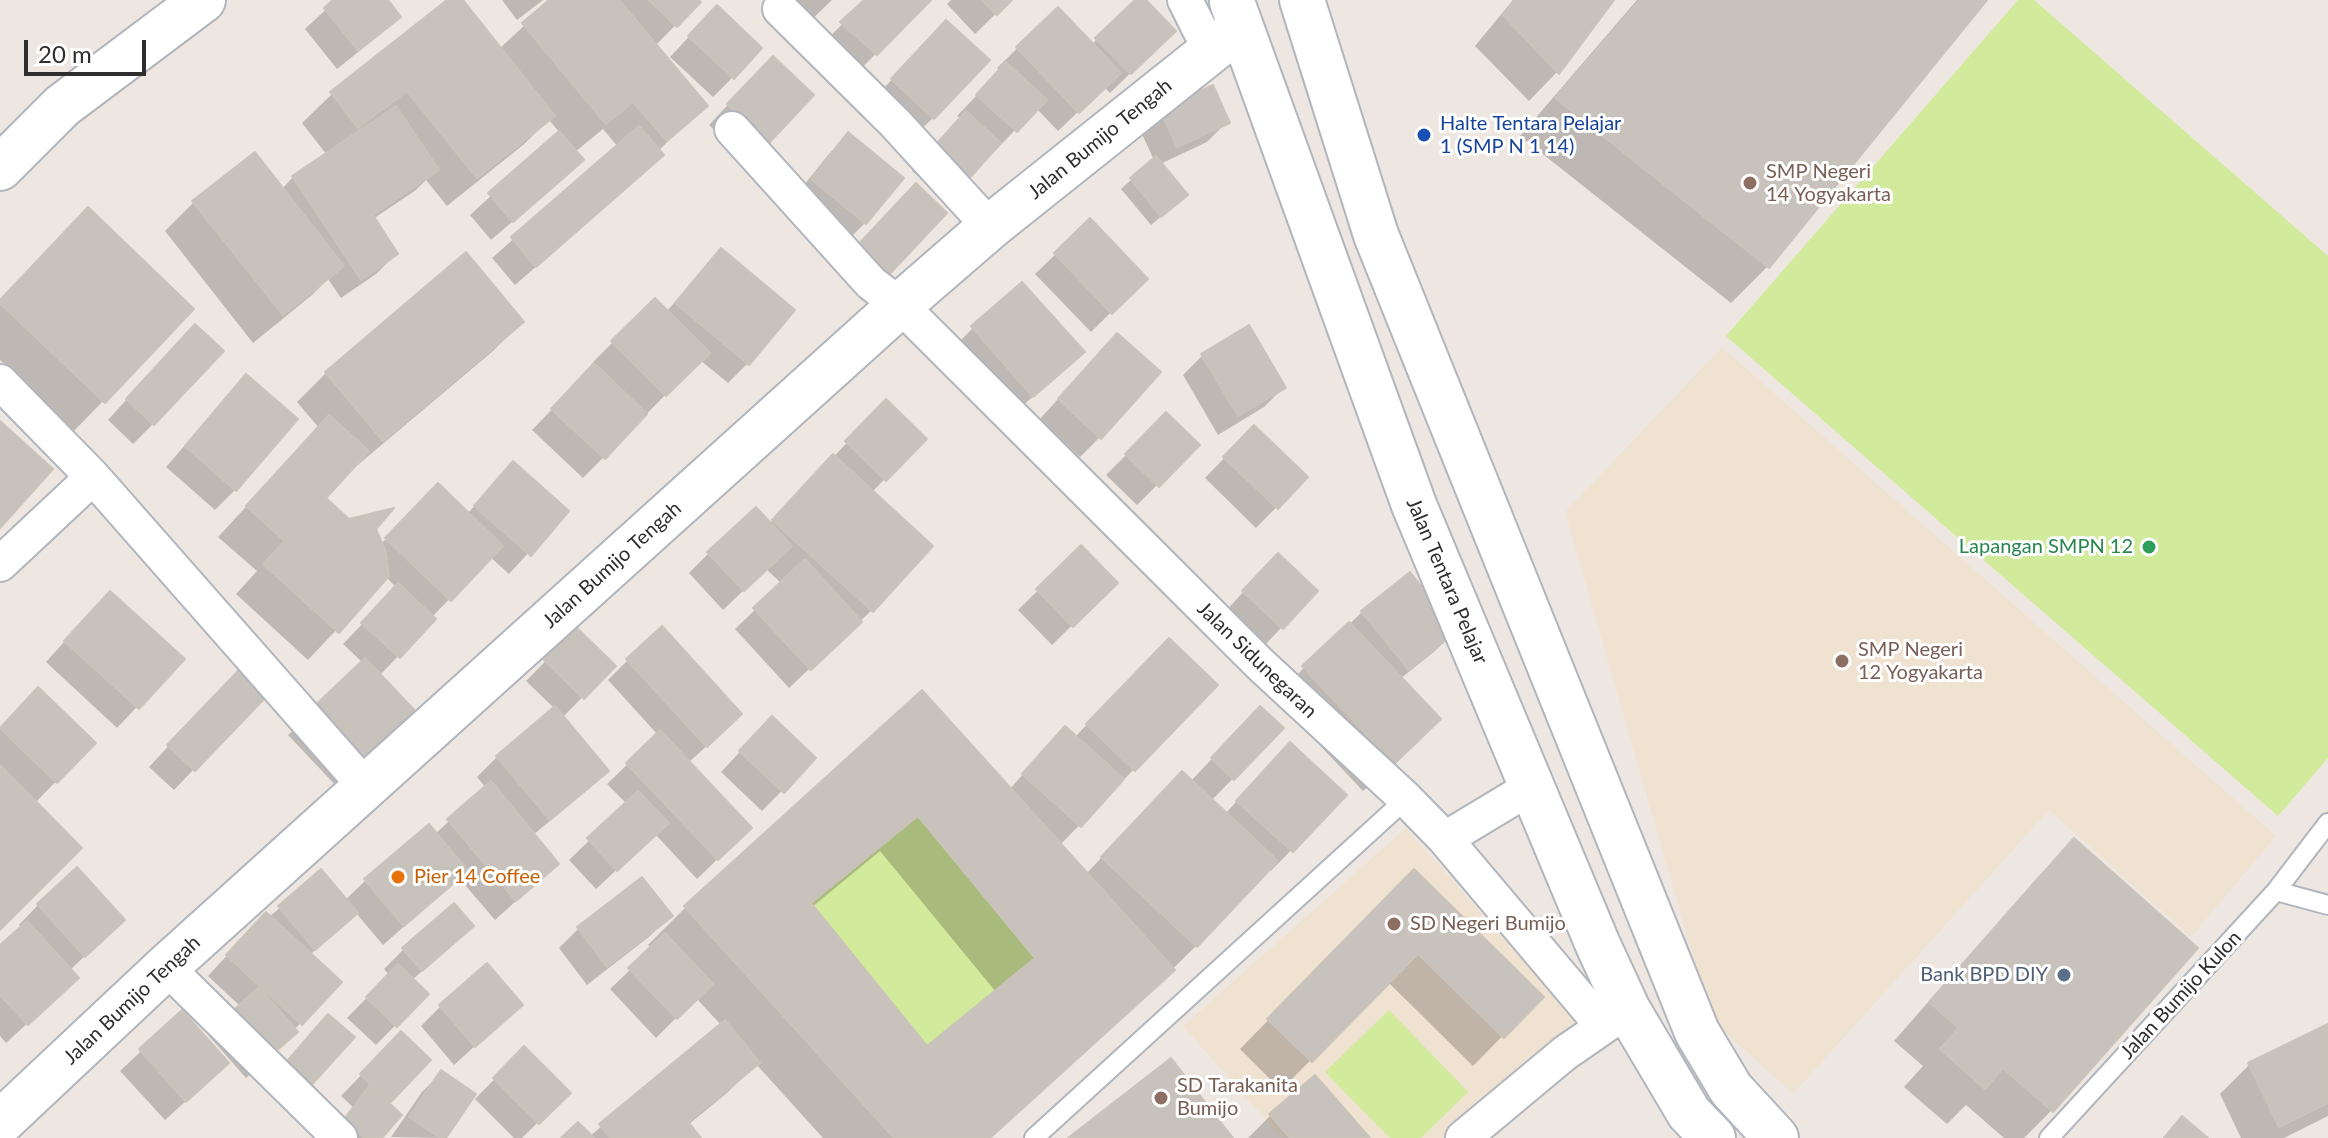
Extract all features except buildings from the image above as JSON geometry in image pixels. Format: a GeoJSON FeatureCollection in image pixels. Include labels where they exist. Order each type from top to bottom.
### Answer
{"type":"FeatureCollection","features":[{"type":"Feature","properties":{"kind":"main road"},"geometry":{"type":"LineString","coordinates":[[0,168],[62,106],[203,0]]}},
{"type":"Feature","properties":{"kind":"main road"},"geometry":{"type":"LineString","coordinates":[[1302,0],[1376,235],[1697,1032],[1731,1089],[1776,1138]]}},
{"type":"Feature","properties":{"kind":"main road","name":"Jalan Bumijo Tengah"},"geometry":{"type":"LineString","coordinates":[[0,1123],[365,786],[900,305],[1228,26]]}},
{"type":"Feature","properties":{"kind":"main road","name":"Jalan Tentara Pelajar"},"geometry":{"type":"LineString","coordinates":[[1228,26],[1414,505],[1598,945],[1615,1018],[1689,1113],[1713,1138]]}},
{"type":"Feature","properties":{"kind":"street"},"geometry":{"type":"LineString","coordinates":[[1185,0],[1228,26]]}},
{"type":"Feature","properties":{"kind":"street"},"geometry":{"type":"LineString","coordinates":[[780,9],[895,123],[990,227]]}},
{"type":"Feature","properties":{"kind":"street","name":"Jalan Sidunegaran"},"geometry":{"type":"LineString","coordinates":[[732,129],[871,283],[900,305],[1261,665],[1406,799],[1615,1018]]}},
{"type":"Feature","properties":{"kind":"street"},"geometry":{"type":"LineString","coordinates":[[0,382],[93,477],[365,786]]}},
{"type":"Feature","properties":{"kind":"street"},"geometry":{"type":"LineString","coordinates":[[0,564],[93,477]]}},
{"type":"Feature","properties":{"kind":"street"},"geometry":{"type":"LineString","coordinates":[[1445,839],[1533,786]]}},
{"type":"Feature","properties":{"kind":"street"},"geometry":{"type":"LineString","coordinates":[[166,967],[340,1138]]}},
{"type":"Feature","properties":{"kind":"street"},"geometry":{"type":"LineString","coordinates":[[1463,1138],[1615,1018]]}},
{"type":"Feature","properties":{"kind":"lane"},"geometry":{"type":"LineString","coordinates":[[1034,1138],[1406,799]]}},
{"type":"Feature","properties":{"kind":"lane","name":"Jalan Bumijo Kulon"},"geometry":{"type":"LineString","coordinates":[[2049,1138],[2276,891],[2328,823]]}},
{"type":"Feature","properties":{"kind":"lane"},"geometry":{"type":"LineString","coordinates":[[2276,891],[2328,905]]}},
{"type":"Feature","properties":{"kind":"shaded area","name":"SMP Negeri 12 Yogyakarta"},"geometry":{"type":"Polygon","coordinates":[[[1722,347],[2276,836],[2191,937],[2049,810],[1793,1094],[1711,1019],[1565,512],[1722,347]]]}},
{"type":"Feature","properties":{"kind":"shaded area","name":"SD Negeri Bumijo"},"geometry":{"type":"Polygon","coordinates":[[[1406,828],[1576,1020],[1443,1138],[1282,1138],[1183,1026],[1406,828]]]}},
{"type":"Feature","properties":{"kind":"green space","name":"Lapangan SMPN 12"},"geometry":{"type":"Polygon","coordinates":[[[2018,0],[2034,0],[2328,256],[2328,758],[2278,816],[1726,336],[2018,0]]]}},
{"type":"Feature","properties":{"kind":"green space"},"geometry":{"type":"Polygon","coordinates":[[[918,816],[1035,958],[927,1046],[811,903],[918,816]]]}},
{"type":"Feature","properties":{"kind":"green space"},"geometry":{"type":"Polygon","coordinates":[[[1389,1010],[1468,1092],[1421,1138],[1390,1138],[1325,1072],[1389,1010]]]}},
{"type":"Feature","properties":{"kind":"place","name":"Halte Tentara Pelajar 1 (SMP N 1 14)"},"geometry":{"type":"Point","coordinates":[1424,135]}},
{"type":"Feature","properties":{"kind":"place","name":"SMP Negeri 14 Yogyakarta"},"geometry":{"type":"Point","coordinates":[1750,183]}},
{"type":"Feature","properties":{"kind":"place","name":"Lapangan SMPN 12"},"geometry":{"type":"Point","coordinates":[2149,547]}},
{"type":"Feature","properties":{"kind":"place","name":"SMP Negeri 12 Yogyakarta"},"geometry":{"type":"Point","coordinates":[1842,661]}},
{"type":"Feature","properties":{"kind":"place","name":"Pier 14 Coffee"},"geometry":{"type":"Point","coordinates":[398,877]}},
{"type":"Feature","properties":{"kind":"place","name":"SD Negeri Bumijo"},"geometry":{"type":"Point","coordinates":[1394,924]}},
{"type":"Feature","properties":{"kind":"place","name":"Bank BPD DIY"},"geometry":{"type":"Point","coordinates":[2064,975]}},
{"type":"Feature","properties":{"kind":"place","name":"SD Tarakanita Bumijo"},"geometry":{"type":"Point","coordinates":[1161,1098]}}]}
